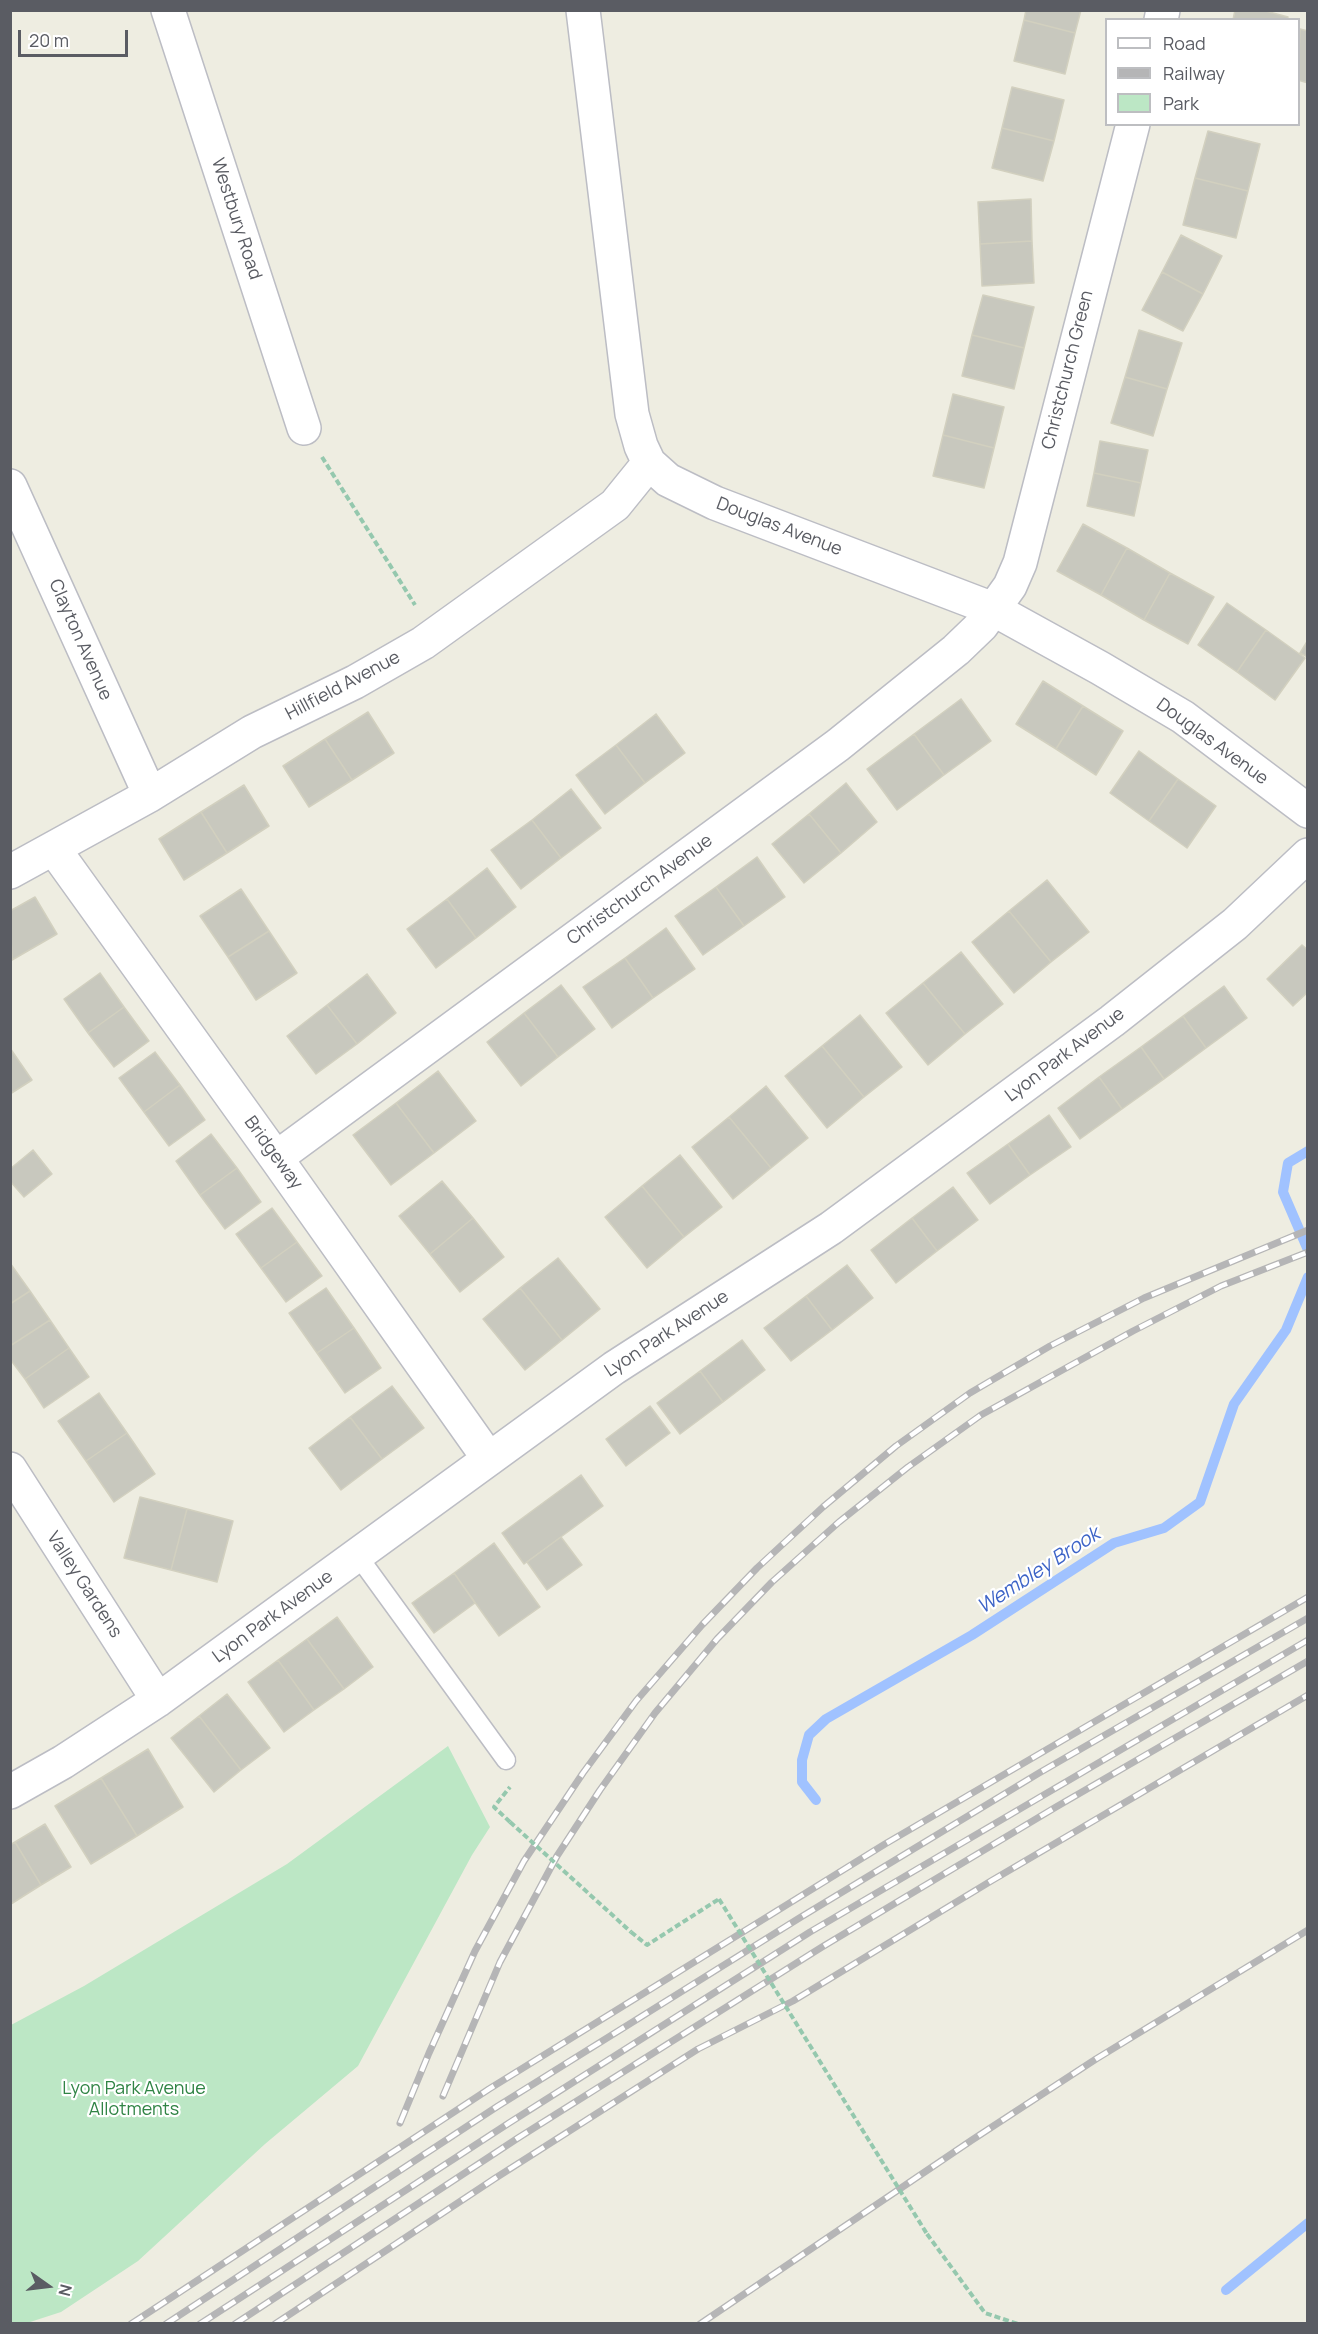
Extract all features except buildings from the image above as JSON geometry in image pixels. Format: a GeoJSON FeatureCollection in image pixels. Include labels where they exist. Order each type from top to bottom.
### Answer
{"type":"FeatureCollection","features":[{"type":"Feature","properties":{"kind":"street","name":"Westbury Road"},"geometry":{"type":"LineString","coordinates":[[168,10],[304,428]]}},
{"type":"Feature","properties":{"kind":"street","name":"Douglas Avenue"},"geometry":{"type":"LineString","coordinates":[[583,10],[632,414],[641,446],[649,463],[668,480],[716,503],[993,609],[1183,717],[1308,811]]}},
{"type":"Feature","properties":{"kind":"street","name":"Christchurch Green"},"geometry":{"type":"LineString","coordinates":[[993,609],[1010,586],[1020,564],[1131,126]]}},
{"type":"Feature","properties":{"kind":"street","name":"Hillfield Avenue"},"geometry":{"type":"LineString","coordinates":[[10,872],[150,795],[252,732],[355,682],[423,643],[615,505],[649,463]]}},
{"type":"Feature","properties":{"kind":"street","name":"Clayton Avenue"},"geometry":{"type":"LineString","coordinates":[[10,486],[150,795]]}},
{"type":"Feature","properties":{"kind":"street","name":"Christchurch Avenue"},"geometry":{"type":"LineString","coordinates":[[276,1158],[838,745],[956,650],[982,625],[993,609]]}},
{"type":"Feature","properties":{"kind":"street","name":"Bridgeway"},"geometry":{"type":"LineString","coordinates":[[54,849],[489,1459]]}},
{"type":"Feature","properties":{"kind":"street","name":"Lyon Park Avenue"},"geometry":{"type":"LineString","coordinates":[[10,1792],[63,1762],[158,1700],[614,1368],[831,1228],[1102,1028],[1235,924],[1308,855]]}},
{"type":"Feature","properties":{"kind":"street","name":"Valley Gardens"},"geometry":{"type":"LineString","coordinates":[[10,1469],[158,1700]]}},
{"type":"Feature","properties":{"kind":"lane"},"geometry":{"type":"LineString","coordinates":[[358,1556],[506,1760]]}},
{"type":"Feature","properties":{"kind":"path"},"geometry":{"type":"LineString","coordinates":[[304,428],[419,612]]}},
{"type":"Feature","properties":{"kind":"path"},"geometry":{"type":"LineString","coordinates":[[513,1784],[494,1807],[647,1945],[719,1899],[927,2234],[986,2313],[1018,2324]]}},
{"type":"Feature","properties":{"kind":"green space","name":"Lyon Park Avenue Allotments"},"geometry":{"type":"Polygon","coordinates":[[[448,1746],[490,1827],[472,1855],[358,2066],[265,2144],[138,2261],[61,2312],[27,2323],[11,2323],[11,2025],[84,1986],[287,1864],[448,1746]]]}},
{"type":"Feature","properties":{"kind":"waterway","name":"Wembley Brook"},"geometry":{"type":"LineString","coordinates":[[1308,1151],[1288,1163],[1283,1192],[1308,1250]]}},
{"type":"Feature","properties":{"kind":"waterway","name":"Wembley Brook"},"geometry":{"type":"LineString","coordinates":[[816,1800],[802,1782],[802,1760],[809,1735],[826,1719],[972,1635],[1114,1543],[1164,1528],[1200,1502],[1234,1404],[1286,1330],[1308,1277]]}},
{"type":"Feature","properties":{"kind":"waterway"},"geometry":{"type":"LineString","coordinates":[[1226,2290],[1308,2223]]}},
{"type":"Feature","properties":{"kind":"railway"},"geometry":{"type":"LineString","coordinates":[[400,2123],[475,1951],[524,1861],[583,1773],[636,1701],[702,1625],[757,1568],[823,1507],[896,1446],[970,1393],[1050,1346],[1144,1298],[1308,1230]]}},
{"type":"Feature","properties":{"kind":"railway"},"geometry":{"type":"LineString","coordinates":[[443,2096],[500,1962],[557,1856],[600,1790],[655,1713],[717,1639],[772,1582],[839,1522],[908,1467],[981,1415],[1133,1331],[1221,1286],[1308,1252]]}},
{"type":"Feature","properties":{"kind":"railway"},"geometry":{"type":"LineString","coordinates":[[131,2324],[489,2089],[885,1844],[1308,1597]]}},
{"type":"Feature","properties":{"kind":"railway"},"geometry":{"type":"LineString","coordinates":[[166,2324],[498,2106],[801,1917],[1039,1773],[1308,1618]]}},
{"type":"Feature","properties":{"kind":"railway"},"geometry":{"type":"LineString","coordinates":[[200,2324],[509,2123],[810,1932],[1308,1640]]}},
{"type":"Feature","properties":{"kind":"railway"},"geometry":{"type":"LineString","coordinates":[[235,2324],[518,2138],[822,1947],[1056,1807],[1308,1661]]}},
{"type":"Feature","properties":{"kind":"railway"},"geometry":{"type":"LineString","coordinates":[[275,2324],[494,2179],[698,2049],[793,2001],[991,1881],[1308,1695]]}},
{"type":"Feature","properties":{"kind":"railway"},"geometry":{"type":"LineString","coordinates":[[700,2324],[1096,2059],[1308,1930]]}}]}
